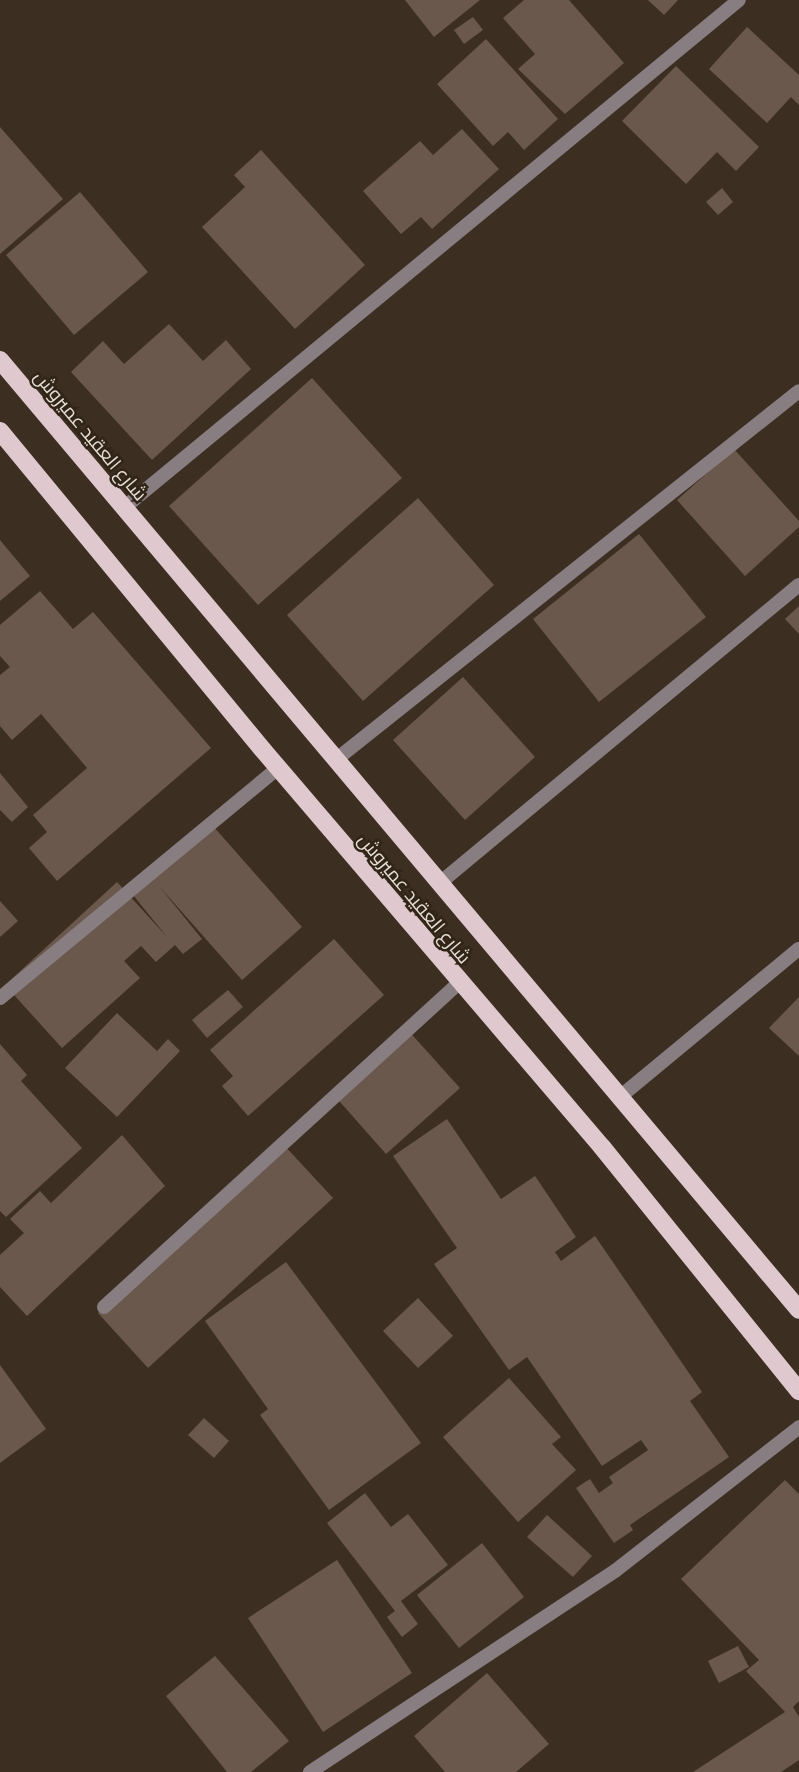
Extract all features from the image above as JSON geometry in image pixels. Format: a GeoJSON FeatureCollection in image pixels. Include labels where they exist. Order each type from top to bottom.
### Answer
{"type":"FeatureCollection","features":[{"type":"Feature","properties":{"kind":"main road","name":"شارع العقيد عميروش"},"geometry":{"type":"LineString","coordinates":[[0,360],[338,758],[799,1310]]}},
{"type":"Feature","properties":{"kind":"main road","name":"شارع العقيد عميروش"},"geometry":{"type":"LineString","coordinates":[[0,431],[278,768],[459,983],[602,1147],[799,1391]]}},
{"type":"Feature","properties":{"kind":"street"},"geometry":{"type":"LineString","coordinates":[[125,507],[739,0]]}},
{"type":"Feature","properties":{"kind":"street"},"geometry":{"type":"LineString","coordinates":[[338,758],[799,391]]}},
{"type":"Feature","properties":{"kind":"street"},"geometry":{"type":"LineString","coordinates":[[441,882],[799,586]]}},
{"type":"Feature","properties":{"kind":"street"},"geometry":{"type":"LineString","coordinates":[[0,998],[278,768]]}},
{"type":"Feature","properties":{"kind":"street"},"geometry":{"type":"LineString","coordinates":[[621,1096],[799,949]]}},
{"type":"Feature","properties":{"kind":"street"},"geometry":{"type":"LineString","coordinates":[[104,1307],[459,983]]}},
{"type":"Feature","properties":{"kind":"street"},"geometry":{"type":"LineString","coordinates":[[310,1772],[615,1571],[799,1427]]}},
{"type":"Feature","properties":{"kind":"building"},"geometry":{"type":"Polygon","coordinates":[[[405,0],[480,0],[434,37],[405,0]]]}},
{"type":"Feature","properties":{"kind":"building"},"geometry":{"type":"Polygon","coordinates":[[[524,0],[569,0],[624,63],[565,114],[518,69],[535,54],[503,18],[524,0]]]}},
{"type":"Feature","properties":{"kind":"building"},"geometry":{"type":"Polygon","coordinates":[[[648,0],[678,0],[664,15],[648,0]]]}},
{"type":"Feature","properties":{"kind":"building"},"geometry":{"type":"Polygon","coordinates":[[[473,17],[483,30],[464,44],[454,30],[473,17]]]}},
{"type":"Feature","properties":{"kind":"building"},"geometry":{"type":"Polygon","coordinates":[[[747,27],[799,75],[799,105],[791,97],[767,123],[709,69],[747,27]]]}},
{"type":"Feature","properties":{"kind":"building"},"geometry":{"type":"Polygon","coordinates":[[[486,39],[558,119],[524,150],[508,132],[493,146],[437,84],[486,39]]]}},
{"type":"Feature","properties":{"kind":"building"},"geometry":{"type":"Polygon","coordinates":[[[676,66],[759,147],[736,171],[717,152],[686,184],[622,121],[676,66]]]}},
{"type":"Feature","properties":{"kind":"building"},"geometry":{"type":"Polygon","coordinates":[[[0,127],[63,199],[0,254],[0,127]]]}},
{"type":"Feature","properties":{"kind":"building"},"geometry":{"type":"Polygon","coordinates":[[[462,129],[499,169],[432,229],[421,217],[401,234],[363,191],[420,141],[433,155],[462,129]]]}},
{"type":"Feature","properties":{"kind":"building"},"geometry":{"type":"Polygon","coordinates":[[[261,150],[365,265],[295,329],[202,227],[245,187],[234,175],[261,150]]]}},
{"type":"Feature","properties":{"kind":"building"},"geometry":{"type":"Polygon","coordinates":[[[722,188],[733,202],[718,215],[706,202],[722,188]]]}},
{"type":"Feature","properties":{"kind":"building"},"geometry":{"type":"Polygon","coordinates":[[[80,192],[148,272],[74,335],[6,255],[80,192]]]}},
{"type":"Feature","properties":{"kind":"building"},"geometry":{"type":"Polygon","coordinates":[[[169,324],[203,361],[226,340],[251,369],[152,460],[71,372],[103,341],[124,364],[169,324]]]}},
{"type":"Feature","properties":{"kind":"building"},"geometry":{"type":"Polygon","coordinates":[[[312,378],[402,478],[258,605],[169,506],[312,378]]]}},
{"type":"Feature","properties":{"kind":"building"},"geometry":{"type":"Polygon","coordinates":[[[734,449],[799,521],[799,527],[745,576],[677,500],[734,449]]]}},
{"type":"Feature","properties":{"kind":"building"},"geometry":{"type":"Polygon","coordinates":[[[418,498],[494,585],[363,701],[287,615],[418,498]]]}},
{"type":"Feature","properties":{"kind":"building"},"geometry":{"type":"Polygon","coordinates":[[[639,534],[706,617],[599,702],[533,619],[639,534]]]}},
{"type":"Feature","properties":{"kind":"building"},"geometry":{"type":"Polygon","coordinates":[[[0,540],[30,576],[0,601],[0,540]]]}},
{"type":"Feature","properties":{"kind":"building"},"geometry":{"type":"Polygon","coordinates":[[[40,591],[73,629],[93,612],[211,748],[57,881],[29,848],[47,832],[33,815],[87,768],[41,714],[12,740],[0,726],[0,675],[10,667],[0,656],[0,625],[40,591]]]}},
{"type":"Feature","properties":{"kind":"building"},"geometry":{"type":"Polygon","coordinates":[[[799,606],[799,634],[785,619],[799,606]]]}},
{"type":"Feature","properties":{"kind":"building"},"geometry":{"type":"Polygon","coordinates":[[[463,677],[535,757],[465,820],[393,740],[463,677]]]}},
{"type":"Feature","properties":{"kind":"building"},"geometry":{"type":"Polygon","coordinates":[[[0,773],[28,807],[12,822],[0,810],[0,773]]]}},
{"type":"Feature","properties":{"kind":"building"},"geometry":{"type":"Polygon","coordinates":[[[213,826],[302,927],[242,980],[159,886],[202,939],[183,954],[175,945],[156,962],[141,946],[124,961],[140,978],[62,1048],[5,985],[117,882],[167,937],[133,895],[213,826]]]}},
{"type":"Feature","properties":{"kind":"building"},"geometry":{"type":"Polygon","coordinates":[[[0,901],[18,921],[0,937],[0,901]]]}},
{"type":"Feature","properties":{"kind":"building"},"geometry":{"type":"Polygon","coordinates":[[[334,939],[384,995],[248,1116],[222,1086],[233,1076],[210,1050],[334,939]]]}},
{"type":"Feature","properties":{"kind":"building"},"geometry":{"type":"Polygon","coordinates":[[[228,990],[243,1007],[207,1038],[192,1020],[228,990]]]}},
{"type":"Feature","properties":{"kind":"building"},"geometry":{"type":"Polygon","coordinates":[[[799,997],[799,1056],[769,1028],[799,997]]]}},
{"type":"Feature","properties":{"kind":"building"},"geometry":{"type":"Polygon","coordinates":[[[117,1013],[157,1051],[168,1039],[180,1051],[117,1117],[65,1068],[117,1013]]]}},
{"type":"Feature","properties":{"kind":"building"},"geometry":{"type":"Polygon","coordinates":[[[406,1028],[460,1088],[386,1154],[333,1094],[406,1028]]]}},
{"type":"Feature","properties":{"kind":"building"},"geometry":{"type":"Polygon","coordinates":[[[0,1044],[27,1075],[21,1081],[82,1148],[6,1217],[0,1211],[0,1044]]]}},
{"type":"Feature","properties":{"kind":"building"},"geometry":{"type":"Polygon","coordinates":[[[447,1119],[501,1199],[535,1176],[576,1237],[555,1252],[561,1261],[595,1236],[702,1392],[690,1401],[729,1457],[630,1525],[633,1530],[614,1543],[576,1488],[590,1479],[599,1493],[613,1483],[609,1477],[648,1450],[641,1440],[602,1466],[527,1357],[509,1370],[434,1264],[457,1248],[393,1156],[447,1119]]]}},
{"type":"Feature","properties":{"kind":"building"},"geometry":{"type":"Polygon","coordinates":[[[122,1135],[165,1186],[27,1316],[0,1287],[0,1255],[24,1233],[10,1219],[40,1191],[51,1203],[122,1135]]]}},
{"type":"Feature","properties":{"kind":"building"},"geometry":{"type":"Polygon","coordinates":[[[283,1144],[333,1198],[148,1368],[98,1313],[283,1144]]]}},
{"type":"Feature","properties":{"kind":"building"},"geometry":{"type":"Polygon","coordinates":[[[286,1262],[421,1443],[329,1510],[260,1415],[268,1409],[205,1321],[286,1262]]]}},
{"type":"Feature","properties":{"kind":"building"},"geometry":{"type":"Polygon","coordinates":[[[418,1298],[453,1336],[418,1368],[383,1331],[418,1298]]]}},
{"type":"Feature","properties":{"kind":"building"},"geometry":{"type":"Polygon","coordinates":[[[0,1365],[46,1429],[0,1463],[0,1365]]]}},
{"type":"Feature","properties":{"kind":"building"},"geometry":{"type":"Polygon","coordinates":[[[509,1378],[561,1437],[552,1444],[576,1470],[518,1522],[443,1437],[509,1378]]]}},
{"type":"Feature","properties":{"kind":"building"},"geometry":{"type":"Polygon","coordinates":[[[204,1418],[229,1441],[214,1458],[188,1435],[204,1418]]]}},
{"type":"Feature","properties":{"kind":"building"},"geometry":{"type":"Polygon","coordinates":[[[785,1480],[799,1494],[799,1701],[793,1707],[799,1717],[799,1760],[781,1772],[693,1772],[785,1712],[746,1671],[759,1660],[681,1579],[785,1480]]]}},
{"type":"Feature","properties":{"kind":"building"},"geometry":{"type":"Polygon","coordinates":[[[365,1493],[391,1527],[408,1514],[448,1565],[401,1601],[418,1624],[402,1637],[387,1617],[395,1611],[327,1523],[365,1493]]]}},
{"type":"Feature","properties":{"kind":"building"},"geometry":{"type":"Polygon","coordinates":[[[547,1515],[592,1556],[573,1577],[527,1537],[547,1515]]]}},
{"type":"Feature","properties":{"kind":"building"},"geometry":{"type":"Polygon","coordinates":[[[482,1543],[524,1597],[459,1648],[417,1595],[482,1543]]]}},
{"type":"Feature","properties":{"kind":"building"},"geometry":{"type":"Polygon","coordinates":[[[337,1560],[412,1673],[323,1732],[248,1618],[337,1560]]]}},
{"type":"Feature","properties":{"kind":"building"},"geometry":{"type":"Polygon","coordinates":[[[738,1646],[749,1667],[719,1683],[708,1661],[738,1646]]]}},
{"type":"Feature","properties":{"kind":"building"},"geometry":{"type":"Polygon","coordinates":[[[215,1656],[289,1741],[251,1772],[227,1772],[166,1696],[215,1656]]]}},
{"type":"Feature","properties":{"kind":"building"},"geometry":{"type":"Polygon","coordinates":[[[487,1673],[549,1744],[516,1772],[445,1772],[414,1736],[487,1673]]]}}]}
